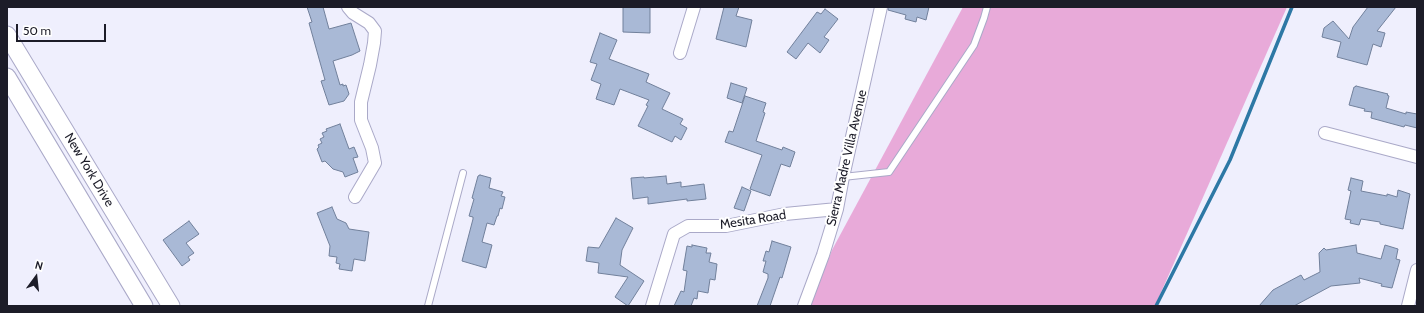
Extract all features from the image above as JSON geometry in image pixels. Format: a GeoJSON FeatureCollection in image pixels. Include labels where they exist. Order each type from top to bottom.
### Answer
{"type":"FeatureCollection","features":[{"type":"Feature","properties":{"kind":"main road","name":"New York Drive"},"geometry":{"type":"LineString","coordinates":[[7,35],[172,306]]}},
{"type":"Feature","properties":{"kind":"main road"},"geometry":{"type":"LineString","coordinates":[[8,77],[26,67]]}},
{"type":"Feature","properties":{"kind":"main road","name":"New York Drive"},"geometry":{"type":"LineString","coordinates":[[8,77],[144,306]]}},
{"type":"Feature","properties":{"kind":"street"},"geometry":{"type":"LineString","coordinates":[[348,7],[353,13],[369,23],[375,31],[372,58],[361,102],[361,120],[372,148],[375,163],[356,197]]}},
{"type":"Feature","properties":{"kind":"street"},"geometry":{"type":"LineString","coordinates":[[680,53],[694,7]]}},
{"type":"Feature","properties":{"kind":"street","name":"Sierra Madre Villa Avenue"},"geometry":{"type":"LineString","coordinates":[[804,306],[823,255],[837,209],[881,7]]}},
{"type":"Feature","properties":{"kind":"street"},"geometry":{"type":"LineString","coordinates":[[1325,134],[1417,158]]}},
{"type":"Feature","properties":{"kind":"street","name":"Mesita Road"},"geometry":{"type":"LineString","coordinates":[[652,306],[674,234],[688,226],[726,226],[785,214],[837,209]]}},
{"type":"Feature","properties":{"kind":"street"},"geometry":{"type":"LineString","coordinates":[[1408,306],[1417,270]]}},
{"type":"Feature","properties":{"kind":"lane"},"geometry":{"type":"LineString","coordinates":[[843,177],[889,172],[974,45],[987,7]]}},
{"type":"Feature","properties":{"kind":"lane"},"geometry":{"type":"LineString","coordinates":[[428,306],[463,173]]}},
{"type":"Feature","properties":{"kind":"shaded area"},"geometry":{"type":"Polygon","coordinates":[[[963,7],[1287,7],[1155,306],[810,306],[832,250],[963,7]]]}},
{"type":"Feature","properties":{"kind":"building"},"geometry":{"type":"Polygon","coordinates":[[[307,7],[323,7],[329,29],[351,23],[360,51],[333,61],[340,85],[346,85],[349,94],[344,101],[329,105],[321,81],[325,80],[309,23],[312,22],[307,7]]]}},
{"type":"Feature","properties":{"kind":"building"},"geometry":{"type":"Polygon","coordinates":[[[623,7],[650,7],[650,33],[623,32],[623,7]]]}},
{"type":"Feature","properties":{"kind":"building"},"geometry":{"type":"Polygon","coordinates":[[[724,7],[739,7],[736,16],[752,20],[746,47],[716,39],[724,7]]]}},
{"type":"Feature","properties":{"kind":"building"},"geometry":{"type":"Polygon","coordinates":[[[888,7],[929,7],[926,20],[917,17],[916,22],[905,19],[906,15],[888,10],[888,7]]]}},
{"type":"Feature","properties":{"kind":"building"},"geometry":{"type":"Polygon","coordinates":[[[1368,7],[1396,7],[1377,31],[1385,33],[1381,47],[1373,44],[1367,65],[1337,57],[1341,42],[1322,37],[1324,28],[1333,21],[1349,39],[1353,27],[1368,7]]]}},
{"type":"Feature","properties":{"kind":"building"},"geometry":{"type":"Polygon","coordinates":[[[825,9],[838,19],[824,37],[829,40],[820,53],[808,43],[796,59],[787,52],[817,12],[821,14],[825,9]]]}},
{"type":"Feature","properties":{"kind":"building"},"geometry":{"type":"Polygon","coordinates":[[[600,33],[617,40],[609,59],[649,74],[646,82],[670,93],[662,109],[683,119],[680,124],[687,128],[681,140],[675,136],[672,142],[638,126],[648,106],[646,105],[649,100],[620,89],[614,105],[596,99],[601,84],[591,80],[597,64],[590,62],[600,33]]]}},
{"type":"Feature","properties":{"kind":"building"},"geometry":{"type":"Polygon","coordinates":[[[731,83],[747,88],[742,103],[727,98],[731,83]]]}},
{"type":"Feature","properties":{"kind":"building"},"geometry":{"type":"Polygon","coordinates":[[[1356,86],[1388,94],[1387,95],[1389,96],[1386,108],[1406,114],[1406,112],[1417,114],[1417,128],[1405,125],[1404,127],[1371,118],[1372,112],[1364,111],[1365,109],[1349,105],[1354,87],[1356,86]]]}},
{"type":"Feature","properties":{"kind":"building"},"geometry":{"type":"Polygon","coordinates":[[[745,96],[766,103],[763,112],[765,113],[756,141],[782,150],[783,147],[795,152],[790,167],[781,164],[770,196],[750,189],[762,155],[725,142],[729,131],[733,132],[745,96]]]}},
{"type":"Feature","properties":{"kind":"building"},"geometry":{"type":"Polygon","coordinates":[[[340,124],[349,149],[354,147],[358,157],[353,158],[358,172],[345,177],[343,172],[333,169],[325,161],[322,162],[317,149],[319,147],[318,145],[322,143],[320,139],[324,137],[322,133],[327,131],[326,129],[340,124]]]}},
{"type":"Feature","properties":{"kind":"building"},"geometry":{"type":"Polygon","coordinates":[[[480,175],[491,178],[489,188],[503,192],[501,196],[505,197],[502,209],[500,208],[494,225],[487,223],[482,242],[492,245],[486,268],[462,261],[473,219],[473,217],[469,216],[474,199],[472,198],[478,176],[480,175]]]}},
{"type":"Feature","properties":{"kind":"building"},"geometry":{"type":"Polygon","coordinates":[[[666,176],[667,184],[681,182],[681,187],[704,184],[706,199],[687,201],[687,199],[648,204],[648,197],[633,199],[631,178],[666,176]]]}},
{"type":"Feature","properties":{"kind":"building"},"geometry":{"type":"Polygon","coordinates":[[[1351,178],[1363,181],[1361,191],[1387,196],[1387,194],[1397,197],[1398,190],[1410,194],[1403,229],[1380,224],[1380,222],[1361,219],[1359,225],[1350,223],[1351,220],[1345,219],[1351,191],[1348,190],[1351,178]]]}},
{"type":"Feature","properties":{"kind":"building"},"geometry":{"type":"Polygon","coordinates":[[[742,187],[751,191],[744,211],[734,208],[742,187]]]}},
{"type":"Feature","properties":{"kind":"building"},"geometry":{"type":"Polygon","coordinates":[[[332,207],[337,219],[346,223],[349,229],[369,232],[365,261],[354,259],[352,271],[339,269],[340,264],[336,263],[337,257],[329,256],[330,246],[317,213],[332,207]]]}},
{"type":"Feature","properties":{"kind":"building"},"geometry":{"type":"Polygon","coordinates":[[[616,218],[633,228],[622,250],[620,265],[644,281],[628,306],[615,297],[628,277],[598,273],[599,263],[586,261],[588,247],[599,248],[616,218]]]}},
{"type":"Feature","properties":{"kind":"building"},"geometry":{"type":"Polygon","coordinates":[[[189,221],[199,234],[186,243],[194,253],[188,257],[190,260],[182,266],[163,240],[189,221]]]}},
{"type":"Feature","properties":{"kind":"building"},"geometry":{"type":"Polygon","coordinates":[[[772,241],[791,247],[782,278],[780,277],[770,306],[757,306],[768,278],[768,274],[763,272],[766,261],[763,261],[766,251],[769,252],[772,241]]]}},
{"type":"Feature","properties":{"kind":"building"},"geometry":{"type":"Polygon","coordinates":[[[692,245],[707,248],[706,253],[711,253],[709,262],[717,264],[715,280],[710,279],[708,293],[698,291],[697,299],[694,298],[691,306],[674,306],[681,291],[684,292],[687,271],[683,270],[687,246],[692,247],[692,245]]]}},
{"type":"Feature","properties":{"kind":"building"},"geometry":{"type":"Polygon","coordinates":[[[1356,245],[1357,253],[1381,259],[1385,245],[1398,249],[1396,259],[1400,260],[1392,288],[1381,286],[1382,284],[1359,278],[1360,283],[1331,286],[1294,306],[1259,306],[1273,290],[1301,275],[1304,280],[1320,272],[1319,253],[1324,248],[1326,250],[1356,245]]]}},
{"type":"Feature","properties":{"kind":"waterway"},"geometry":{"type":"LineString","coordinates":[[1156,306],[1230,160],[1292,7]]}}]}
